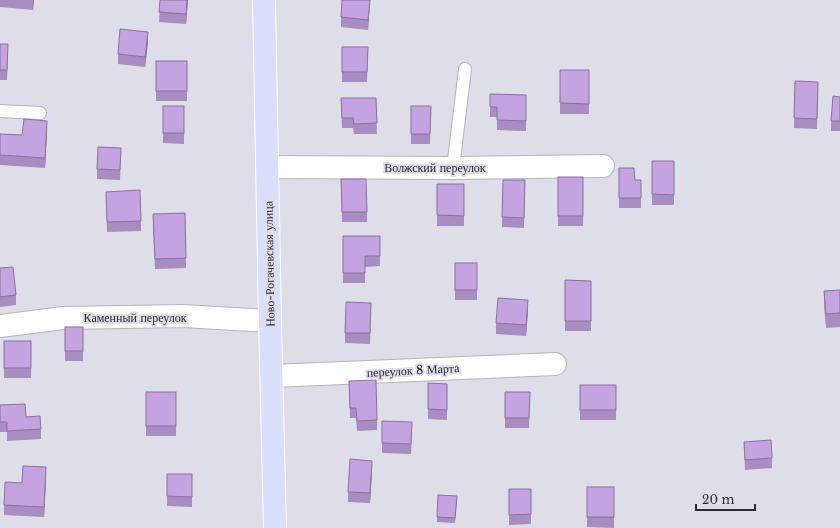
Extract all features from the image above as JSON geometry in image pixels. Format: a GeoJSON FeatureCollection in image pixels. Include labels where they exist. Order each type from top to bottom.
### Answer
{"type":"FeatureCollection","features":[{"type":"Feature","properties":{"kind":"main road","name":"Ново-Рогачевская улица"},"geometry":{"type":"LineString","coordinates":[[264,0],[275,528]]}},
{"type":"Feature","properties":{"kind":"street","name":"Волжский переулок"},"geometry":{"type":"LineString","coordinates":[[268,167],[453,168],[603,166]]}},
{"type":"Feature","properties":{"kind":"street","name":"Каменный переулок"},"geometry":{"type":"LineString","coordinates":[[0,326],[63,318],[183,316],[270,321]]}},
{"type":"Feature","properties":{"kind":"street","name":"переулок 8 Марта"},"geometry":{"type":"LineString","coordinates":[[272,376],[555,364]]}},
{"type":"Feature","properties":{"kind":"lane"},"geometry":{"type":"LineString","coordinates":[[453,168],[465,69]]}},
{"type":"Feature","properties":{"kind":"lane"},"geometry":{"type":"LineString","coordinates":[[0,111],[40,113]]}},
{"type":"Feature","properties":{"kind":"building"},"geometry":{"type":"Polygon","coordinates":[[[160,0],[187,0],[186,14],[159,12],[160,0]]]}},
{"type":"Feature","properties":{"kind":"building"},"geometry":{"type":"Polygon","coordinates":[[[342,0],[370,0],[368,20],[341,17],[342,0]]]}},
{"type":"Feature","properties":{"kind":"building"},"geometry":{"type":"Polygon","coordinates":[[[120,29],[148,32],[145,57],[118,54],[120,29]]]}},
{"type":"Feature","properties":{"kind":"building"},"geometry":{"type":"Polygon","coordinates":[[[0,44],[8,44],[7,70],[0,70],[0,44]]]}},
{"type":"Feature","properties":{"kind":"building"},"geometry":{"type":"Polygon","coordinates":[[[342,47],[368,47],[367,72],[342,72],[342,47]]]}},
{"type":"Feature","properties":{"kind":"building"},"geometry":{"type":"Polygon","coordinates":[[[156,61],[187,61],[187,91],[156,91],[156,61]]]}},
{"type":"Feature","properties":{"kind":"building"},"geometry":{"type":"Polygon","coordinates":[[[560,70],[589,70],[589,104],[560,103],[560,70]]]}},
{"type":"Feature","properties":{"kind":"building"},"geometry":{"type":"Polygon","coordinates":[[[795,81],[818,82],[817,119],[794,118],[795,81]]]}},
{"type":"Feature","properties":{"kind":"building"},"geometry":{"type":"Polygon","coordinates":[[[490,94],[526,95],[526,121],[497,120],[497,107],[490,107],[490,94]]]}},
{"type":"Feature","properties":{"kind":"building"},"geometry":{"type":"Polygon","coordinates":[[[833,96],[840,97],[840,121],[831,121],[833,96]]]}},
{"type":"Feature","properties":{"kind":"building"},"geometry":{"type":"Polygon","coordinates":[[[341,98],[376,98],[377,123],[354,124],[353,118],[342,118],[341,98]]]}},
{"type":"Feature","properties":{"kind":"building"},"geometry":{"type":"Polygon","coordinates":[[[163,106],[184,106],[184,133],[163,133],[163,106]]]}},
{"type":"Feature","properties":{"kind":"building"},"geometry":{"type":"Polygon","coordinates":[[[411,106],[431,106],[430,134],[411,134],[411,106]]]}},
{"type":"Feature","properties":{"kind":"building"},"geometry":{"type":"Polygon","coordinates":[[[24,119],[47,121],[45,158],[0,155],[0,134],[22,135],[24,119]]]}},
{"type":"Feature","properties":{"kind":"building"},"geometry":{"type":"Polygon","coordinates":[[[98,147],[121,148],[120,170],[97,169],[98,147]]]}},
{"type":"Feature","properties":{"kind":"building"},"geometry":{"type":"Polygon","coordinates":[[[652,161],[674,161],[674,195],[652,194],[652,161]]]}},
{"type":"Feature","properties":{"kind":"building"},"geometry":{"type":"Polygon","coordinates":[[[619,168],[634,168],[635,180],[641,180],[641,198],[619,198],[619,168]]]}},
{"type":"Feature","properties":{"kind":"building"},"geometry":{"type":"Polygon","coordinates":[[[558,177],[583,177],[583,216],[558,216],[558,177]]]}},
{"type":"Feature","properties":{"kind":"building"},"geometry":{"type":"Polygon","coordinates":[[[341,179],[366,179],[367,212],[342,212],[341,179]]]}},
{"type":"Feature","properties":{"kind":"building"},"geometry":{"type":"Polygon","coordinates":[[[503,180],[525,180],[524,218],[502,217],[503,180]]]}},
{"type":"Feature","properties":{"kind":"building"},"geometry":{"type":"Polygon","coordinates":[[[437,184],[464,184],[464,216],[437,215],[437,184]]]}},
{"type":"Feature","properties":{"kind":"building"},"geometry":{"type":"Polygon","coordinates":[[[140,190],[141,221],[107,222],[106,192],[140,190]]]}},
{"type":"Feature","properties":{"kind":"building"},"geometry":{"type":"Polygon","coordinates":[[[185,213],[186,258],[155,259],[153,214],[185,213]]]}},
{"type":"Feature","properties":{"kind":"building"},"geometry":{"type":"Polygon","coordinates":[[[343,236],[380,236],[380,256],[365,256],[365,273],[343,273],[343,236]]]}},
{"type":"Feature","properties":{"kind":"building"},"geometry":{"type":"Polygon","coordinates":[[[455,263],[477,263],[477,290],[455,290],[455,263]]]}},
{"type":"Feature","properties":{"kind":"building"},"geometry":{"type":"Polygon","coordinates":[[[13,267],[16,295],[0,297],[0,268],[13,267]]]}},
{"type":"Feature","properties":{"kind":"building"},"geometry":{"type":"Polygon","coordinates":[[[565,280],[591,281],[591,321],[565,321],[565,280]]]}},
{"type":"Feature","properties":{"kind":"building"},"geometry":{"type":"Polygon","coordinates":[[[840,290],[840,313],[826,314],[824,291],[840,290]]]}},
{"type":"Feature","properties":{"kind":"building"},"geometry":{"type":"Polygon","coordinates":[[[498,298],[528,300],[526,325],[496,323],[498,298]]]}},
{"type":"Feature","properties":{"kind":"building"},"geometry":{"type":"Polygon","coordinates":[[[346,302],[371,303],[370,333],[345,333],[346,302]]]}},
{"type":"Feature","properties":{"kind":"building"},"geometry":{"type":"Polygon","coordinates":[[[65,327],[83,327],[83,351],[65,351],[65,327]]]}},
{"type":"Feature","properties":{"kind":"building"},"geometry":{"type":"Polygon","coordinates":[[[4,341],[31,341],[31,368],[4,368],[4,341]]]}},
{"type":"Feature","properties":{"kind":"building"},"geometry":{"type":"Polygon","coordinates":[[[376,380],[377,420],[357,421],[356,408],[350,408],[349,381],[376,380]]]}},
{"type":"Feature","properties":{"kind":"building"},"geometry":{"type":"Polygon","coordinates":[[[428,383],[447,384],[447,410],[428,409],[428,383]]]}},
{"type":"Feature","properties":{"kind":"building"},"geometry":{"type":"Polygon","coordinates":[[[580,385],[616,385],[616,410],[580,410],[580,385]]]}},
{"type":"Feature","properties":{"kind":"building"},"geometry":{"type":"Polygon","coordinates":[[[146,392],[176,392],[176,426],[146,426],[146,392]]]}},
{"type":"Feature","properties":{"kind":"building"},"geometry":{"type":"Polygon","coordinates":[[[505,392],[530,392],[529,418],[505,418],[505,392]]]}},
{"type":"Feature","properties":{"kind":"building"},"geometry":{"type":"Polygon","coordinates":[[[25,404],[26,417],[40,416],[41,429],[7,431],[7,422],[0,422],[0,405],[25,404]]]}},
{"type":"Feature","properties":{"kind":"building"},"geometry":{"type":"Polygon","coordinates":[[[382,421],[412,422],[411,444],[382,443],[382,421]]]}},
{"type":"Feature","properties":{"kind":"building"},"geometry":{"type":"Polygon","coordinates":[[[771,440],[772,458],[745,460],[744,442],[771,440]]]}},
{"type":"Feature","properties":{"kind":"building"},"geometry":{"type":"Polygon","coordinates":[[[350,459],[372,461],[370,493],[348,492],[350,459]]]}},
{"type":"Feature","properties":{"kind":"building"},"geometry":{"type":"Polygon","coordinates":[[[23,466],[46,467],[44,507],[4,505],[5,482],[22,483],[23,466]]]}},
{"type":"Feature","properties":{"kind":"building"},"geometry":{"type":"Polygon","coordinates":[[[167,474],[192,474],[192,497],[167,496],[167,474]]]}},
{"type":"Feature","properties":{"kind":"building"},"geometry":{"type":"Polygon","coordinates":[[[587,487],[614,487],[614,517],[587,517],[587,487]]]}},
{"type":"Feature","properties":{"kind":"building"},"geometry":{"type":"Polygon","coordinates":[[[509,489],[531,489],[531,514],[509,515],[509,489]]]}},
{"type":"Feature","properties":{"kind":"building"},"geometry":{"type":"Polygon","coordinates":[[[438,495],[457,496],[455,518],[437,517],[438,495]]]}}]}
